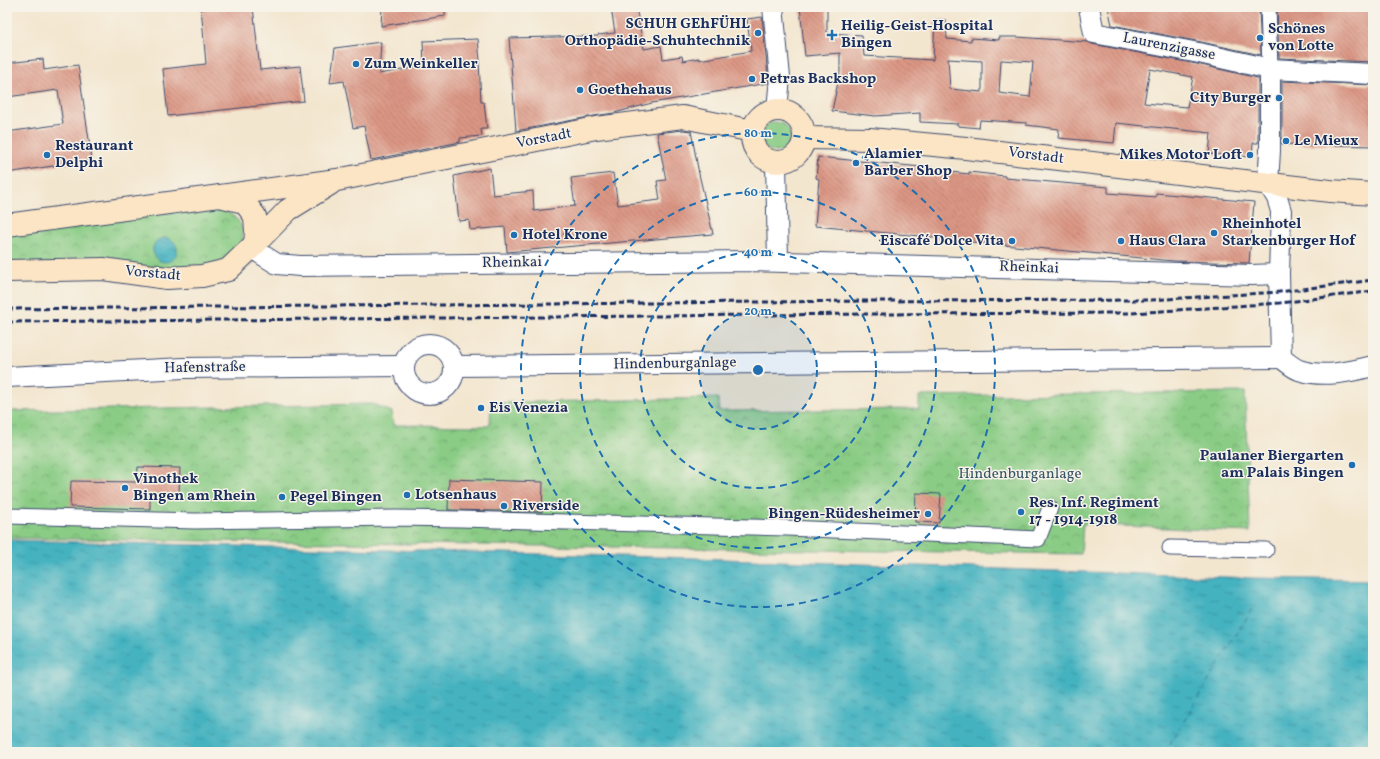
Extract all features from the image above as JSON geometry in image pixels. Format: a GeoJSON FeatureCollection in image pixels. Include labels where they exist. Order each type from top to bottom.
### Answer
{"type":"FeatureCollection","features":[{"type":"Feature","properties":{"kind":"main road"},"geometry":{"type":"LineString","coordinates":[[776,110],[793,115],[799,121],[803,129],[804,138],[798,153],[784,162],[776,162],[762,157],[753,145],[752,131],[758,119],[776,110]]}},
{"type":"Feature","properties":{"kind":"main road","name":"Vorstadt"},"geometry":{"type":"LineString","coordinates":[[7,225],[337,180],[596,128],[683,117],[752,131]]}},
{"type":"Feature","properties":{"kind":"main road","name":"Vorstadt"},"geometry":{"type":"LineString","coordinates":[[804,138],[870,139],[966,148],[1330,191],[1373,194]]}},
{"type":"Feature","properties":{"kind":"main road","name":"Vorstadt"},"geometry":{"type":"LineString","coordinates":[[7,271],[103,269],[167,278],[202,276],[228,270],[288,210],[337,180]]}},
{"type":"Feature","properties":{"kind":"main road"},"geometry":{"type":"LineString","coordinates":[[217,196],[244,202],[255,216],[255,244]]}},
{"type":"Feature","properties":{"kind":"street"},"geometry":{"type":"LineString","coordinates":[[773,7],[780,77],[776,110]]}},
{"type":"Feature","properties":{"kind":"street","name":"Laurenzigasse"},"geometry":{"type":"LineString","coordinates":[[1089,7],[1094,33],[1200,53],[1270,69]]}},
{"type":"Feature","properties":{"kind":"street"},"geometry":{"type":"LineString","coordinates":[[1268,7],[1270,69],[1270,151],[1268,183],[1277,198],[1281,211],[1279,274],[1281,358],[1298,370],[1320,374],[1344,372],[1373,366]]}},
{"type":"Feature","properties":{"kind":"street"},"geometry":{"type":"LineString","coordinates":[[1270,69],[1373,74]]}},
{"type":"Feature","properties":{"kind":"street"},"geometry":{"type":"LineString","coordinates":[[776,162],[778,261]]}},
{"type":"Feature","properties":{"kind":"street","name":"Rheinkai"},"geometry":{"type":"LineString","coordinates":[[255,244],[261,254],[277,264],[300,266],[778,261],[1252,275],[1279,274]]}},
{"type":"Feature","properties":{"kind":"street"},"geometry":{"type":"LineString","coordinates":[[433,344],[440,346],[447,351],[452,358],[454,373],[447,386],[442,390],[427,394],[412,388],[406,378],[404,366],[410,351],[417,346],[433,344]]}},
{"type":"Feature","properties":{"kind":"street","name":"Hindenburganlage"},"geometry":{"type":"LineString","coordinates":[[454,366],[1281,358]]}},
{"type":"Feature","properties":{"kind":"street","name":"Hafenstraße"},"geometry":{"type":"LineString","coordinates":[[7,377],[184,368],[404,366]]}},
{"type":"Feature","properties":{"kind":"street"},"geometry":{"type":"LineString","coordinates":[[7,516],[195,521],[402,518],[454,519],[794,528],[1038,539],[1050,508]]}},
{"type":"Feature","properties":{"kind":"street"},"geometry":{"type":"LineString","coordinates":[[1170,548],[1266,550]]}},
{"type":"Feature","properties":{"kind":"green space"},"geometry":{"type":"Polygon","coordinates":[[[776,122],[786,127],[791,137],[786,147],[776,152],[766,147],[761,137],[766,127],[776,122]]]}},
{"type":"Feature","properties":{"kind":"green space"},"geometry":{"type":"Polygon","coordinates":[[[217,207],[229,213],[238,220],[241,225],[243,236],[242,244],[213,269],[7,262],[7,230],[217,207]]]}},
{"type":"Feature","properties":{"kind":"green space","name":"Hindenburganlage"},"geometry":{"type":"Polygon","coordinates":[[[1245,392],[1250,532],[1083,524],[1081,554],[7,538],[7,411],[373,404],[392,412],[393,425],[489,426],[491,403],[718,398],[719,411],[919,409],[919,396],[1245,392]]]}},
{"type":"Feature","properties":{"kind":"water"},"geometry":{"type":"Polygon","coordinates":[[[165,238],[174,241],[177,250],[174,259],[165,262],[156,259],[153,250],[156,241],[165,238]]]}},
{"type":"Feature","properties":{"kind":"water"},"geometry":{"type":"Polygon","coordinates":[[[7,540],[695,558],[1254,578],[1373,580],[1373,752],[7,752],[7,540]]]}},
{"type":"Feature","properties":{"kind":"building"},"geometry":{"type":"Polygon","coordinates":[[[201,7],[253,7],[260,70],[300,66],[304,101],[168,116],[163,69],[206,64],[201,7]]]}},
{"type":"Feature","properties":{"kind":"building"},"geometry":{"type":"Polygon","coordinates":[[[382,7],[445,7],[445,16],[381,26],[382,7]]]}},
{"type":"Feature","properties":{"kind":"building"},"geometry":{"type":"Polygon","coordinates":[[[611,7],[636,7],[644,49],[661,46],[663,59],[682,56],[683,61],[699,58],[699,60],[751,51],[747,19],[762,17],[768,83],[652,103],[614,113],[516,131],[509,38],[598,36],[615,33],[611,7]]]}},
{"type":"Feature","properties":{"kind":"building"},"geometry":{"type":"Polygon","coordinates":[[[800,7],[827,7],[827,33],[862,35],[864,56],[933,60],[935,20],[946,20],[947,39],[971,41],[971,38],[999,40],[999,37],[1017,37],[1088,42],[1258,78],[1258,143],[1253,143],[1252,157],[1209,154],[1211,133],[1116,123],[1114,143],[1058,138],[1059,129],[1026,125],[1027,123],[980,120],[979,128],[958,126],[958,124],[920,122],[920,113],[875,116],[832,111],[840,72],[840,53],[805,56],[800,7]],[[948,59],[950,89],[982,92],[982,61],[948,59]],[[1001,60],[999,93],[1030,97],[1033,62],[1001,60]],[[1150,69],[1144,103],[1187,107],[1193,77],[1150,69]]]}},
{"type":"Feature","properties":{"kind":"building"},"geometry":{"type":"Polygon","coordinates":[[[1108,7],[1259,7],[1261,55],[1112,25],[1108,7]]]}},
{"type":"Feature","properties":{"kind":"building"},"geometry":{"type":"Polygon","coordinates":[[[1277,7],[1373,7],[1373,62],[1279,58],[1277,7]]]}},
{"type":"Feature","properties":{"kind":"building"},"geometry":{"type":"Polygon","coordinates":[[[478,39],[481,102],[484,102],[487,129],[481,129],[482,136],[460,138],[460,142],[371,160],[364,126],[353,128],[344,81],[330,83],[335,48],[381,42],[379,74],[424,66],[423,41],[478,39]]]}},
{"type":"Feature","properties":{"kind":"building"},"geometry":{"type":"Polygon","coordinates":[[[43,59],[44,70],[78,65],[92,160],[7,173],[7,132],[63,124],[58,90],[7,97],[7,63],[43,59]]]}},
{"type":"Feature","properties":{"kind":"building"},"geometry":{"type":"Polygon","coordinates":[[[1282,81],[1373,85],[1373,146],[1282,144],[1282,81]]]}},
{"type":"Feature","properties":{"kind":"building"},"geometry":{"type":"Polygon","coordinates":[[[683,130],[691,131],[713,234],[507,252],[505,227],[470,230],[469,220],[459,221],[454,176],[490,168],[493,195],[533,191],[534,211],[575,206],[571,178],[613,173],[618,205],[660,200],[657,181],[666,180],[657,133],[683,130]]]}},
{"type":"Feature","properties":{"kind":"building"},"geometry":{"type":"Polygon","coordinates":[[[818,157],[932,168],[932,170],[969,174],[969,172],[1005,176],[1005,178],[1108,187],[1108,193],[1156,197],[1156,193],[1254,202],[1249,263],[1174,261],[815,226],[819,179],[816,178],[818,157]]]}},
{"type":"Feature","properties":{"kind":"building","name":"Vinothek Bingen am Rhein"},"geometry":{"type":"Polygon","coordinates":[[[138,467],[180,468],[179,494],[150,494],[150,509],[70,507],[71,481],[137,482],[138,467]]]}},
{"type":"Feature","properties":{"kind":"building"},"geometry":{"type":"Polygon","coordinates":[[[449,479],[543,482],[542,512],[448,510],[449,479]]]}},
{"type":"Feature","properties":{"kind":"building"},"geometry":{"type":"Polygon","coordinates":[[[916,493],[941,494],[939,523],[915,522],[916,493]]]}},
{"type":"Feature","properties":{"kind":"ferry route"},"geometry":{"type":"LineString","coordinates":[[1165,752],[1252,609]]}},
{"type":"Feature","properties":{"kind":"railway"},"geometry":{"type":"LineString","coordinates":[[7,309],[867,301],[1150,300],[1279,292],[1373,280]]}},
{"type":"Feature","properties":{"kind":"railway"},"geometry":{"type":"LineString","coordinates":[[7,322],[1132,313],[1280,303],[1373,291]]}},
{"type":"Feature","properties":{"kind":"place","name":"SCHUH GEhFÜHL Orthopädie-Schuhtechnik"},"geometry":{"type":"Point","coordinates":[758,33]}},
{"type":"Feature","properties":{"kind":"place","name":"Heilig-Geist-Hospital Bingen"},"geometry":{"type":"Point","coordinates":[832,35]}},
{"type":"Feature","properties":{"kind":"place","name":"Schönes von Lotte"},"geometry":{"type":"Point","coordinates":[1260,38]}},
{"type":"Feature","properties":{"kind":"place","name":"Zum Weinkeller"},"geometry":{"type":"Point","coordinates":[356,64]}},
{"type":"Feature","properties":{"kind":"place","name":"Petras Backshop"},"geometry":{"type":"Point","coordinates":[752,79]}},
{"type":"Feature","properties":{"kind":"place","name":"Goethehaus"},"geometry":{"type":"Point","coordinates":[580,90]}},
{"type":"Feature","properties":{"kind":"place","name":"City Burger"},"geometry":{"type":"Point","coordinates":[1279,98]}},
{"type":"Feature","properties":{"kind":"place","name":"Le Mieux"},"geometry":{"type":"Point","coordinates":[1286,141]}},
{"type":"Feature","properties":{"kind":"place","name":"Restaurant Delphi"},"geometry":{"type":"Point","coordinates":[47,155]}},
{"type":"Feature","properties":{"kind":"place","name":"Mikes Motor Loft"},"geometry":{"type":"Point","coordinates":[1250,155]}},
{"type":"Feature","properties":{"kind":"place","name":"Alamier Barber Shop"},"geometry":{"type":"Point","coordinates":[856,163]}},
{"type":"Feature","properties":{"kind":"place","name":"Rheinhotel Starkenburger Hof"},"geometry":{"type":"Point","coordinates":[1214,233]}},
{"type":"Feature","properties":{"kind":"place","name":"Hotel Krone"},"geometry":{"type":"Point","coordinates":[514,235]}},
{"type":"Feature","properties":{"kind":"place","name":"Eiscafé Dolce Vita"},"geometry":{"type":"Point","coordinates":[1012,241]}},
{"type":"Feature","properties":{"kind":"place","name":"Haus Clara"},"geometry":{"type":"Point","coordinates":[1121,241]}},
{"type":"Feature","properties":{"kind":"place","name":"Eis Venezia"},"geometry":{"type":"Point","coordinates":[481,408]}},
{"type":"Feature","properties":{"kind":"place","name":"Paulaner Biergarten am Palais Bingen"},"geometry":{"type":"Point","coordinates":[1352,465]}},
{"type":"Feature","properties":{"kind":"place","name":"Vinothek Bingen am Rhein"},"geometry":{"type":"Point","coordinates":[125,488]}},
{"type":"Feature","properties":{"kind":"place","name":"Lotsenhaus"},"geometry":{"type":"Point","coordinates":[407,495]}},
{"type":"Feature","properties":{"kind":"place","name":"Pegel Bingen"},"geometry":{"type":"Point","coordinates":[282,497]}},
{"type":"Feature","properties":{"kind":"place","name":"Riverside"},"geometry":{"type":"Point","coordinates":[504,506]}},
{"type":"Feature","properties":{"kind":"place","name":"Res. Inf. Regiment 17 - 1914-1918"},"geometry":{"type":"Point","coordinates":[1021,512]}},
{"type":"Feature","properties":{"kind":"place","name":"Bingen-Rüdesheimer"},"geometry":{"type":"Point","coordinates":[928,514]}}]}
